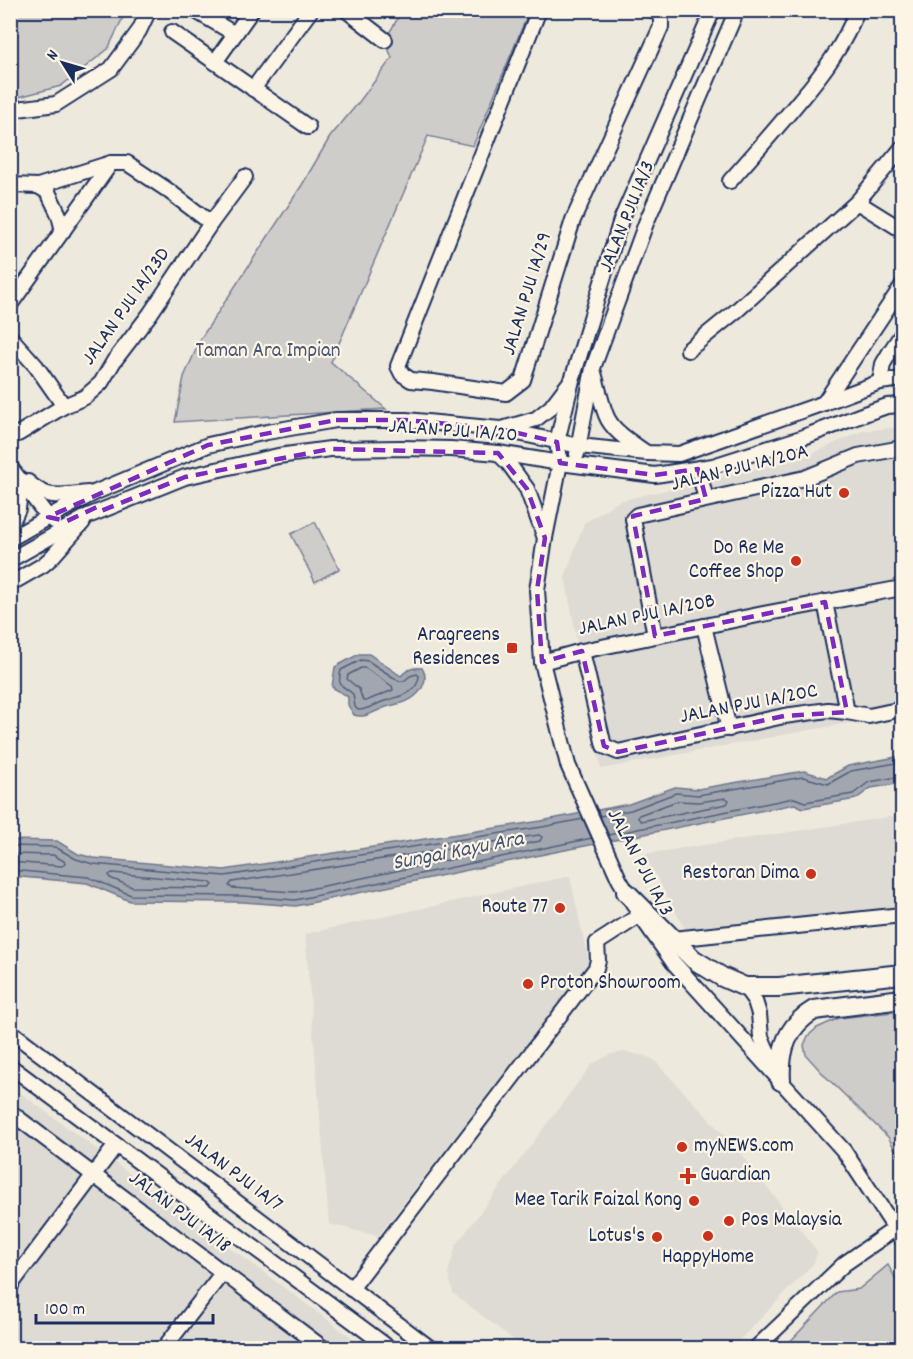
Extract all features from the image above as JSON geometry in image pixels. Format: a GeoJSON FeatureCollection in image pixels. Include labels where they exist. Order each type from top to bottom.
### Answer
{"type":"FeatureCollection","features":[{"type":"Feature","properties":{"kind":"main road"},"geometry":{"type":"LineString","coordinates":[[622,885],[643,914],[674,939],[693,959],[722,978],[745,987],[779,987],[903,974]]}},
{"type":"Feature","properties":{"kind":"main road"},"geometry":{"type":"LineString","coordinates":[[781,1081],[782,1050],[789,1034],[804,1016],[814,1010],[903,999]]}},
{"type":"Feature","properties":{"kind":"street"},"geometry":{"type":"LineString","coordinates":[[10,110],[56,104],[111,69],[139,31],[149,10]]}},
{"type":"Feature","properties":{"kind":"street"},"geometry":{"type":"LineString","coordinates":[[194,10],[235,34]]}},
{"type":"Feature","properties":{"kind":"street"},"geometry":{"type":"LineString","coordinates":[[215,62],[252,10]]}},
{"type":"Feature","properties":{"kind":"street"},"geometry":{"type":"LineString","coordinates":[[254,88],[311,10]]}},
{"type":"Feature","properties":{"kind":"street"},"geometry":{"type":"LineString","coordinates":[[346,10],[385,40]]}},
{"type":"Feature","properties":{"kind":"street","name":"JALAN PJU 1A/29"},"geometry":{"type":"LineString","coordinates":[[539,10],[398,366],[402,374],[411,380],[506,393],[523,380],[573,220],[661,27],[661,17],[654,10]]}},
{"type":"Feature","properties":{"kind":"street","name":"JALAN PJU 1A/3"},"geometry":{"type":"LineString","coordinates":[[557,442],[572,380],[621,220],[713,10]]}},
{"type":"Feature","properties":{"kind":"street","name":"JALAN PJU 1A/3"},"geometry":{"type":"LineString","coordinates":[[622,885],[568,765],[542,662],[537,590],[545,538],[567,464],[579,446],[593,368],[646,224],[736,10]]}},
{"type":"Feature","properties":{"kind":"street"},"geometry":{"type":"LineString","coordinates":[[730,181],[828,66],[853,22],[857,10]]}},
{"type":"Feature","properties":{"kind":"street"},"geometry":{"type":"LineString","coordinates":[[172,32],[308,127]]}},
{"type":"Feature","properties":{"kind":"street"},"geometry":{"type":"LineString","coordinates":[[688,350],[736,311],[857,202],[903,148]]}},
{"type":"Feature","properties":{"kind":"street"},"geometry":{"type":"LineString","coordinates":[[10,305],[111,163]]}},
{"type":"Feature","properties":{"kind":"street"},"geometry":{"type":"LineString","coordinates":[[10,185],[38,186],[111,163],[127,163],[211,223]]}},
{"type":"Feature","properties":{"kind":"street","name":"JALAN PJU 1A/23D"},"geometry":{"type":"LineString","coordinates":[[18,435],[64,406],[85,397],[101,383],[114,361],[150,314],[245,177]]}},
{"type":"Feature","properties":{"kind":"street"},"geometry":{"type":"LineString","coordinates":[[38,186],[48,192],[52,198],[63,231]]}},
{"type":"Feature","properties":{"kind":"street"},"geometry":{"type":"LineString","coordinates":[[857,202],[903,230]]}},
{"type":"Feature","properties":{"kind":"street"},"geometry":{"type":"LineString","coordinates":[[824,403],[903,286]]}},
{"type":"Feature","properties":{"kind":"street"},"geometry":{"type":"LineString","coordinates":[[880,382],[883,363],[903,334]]}},
{"type":"Feature","properties":{"kind":"street"},"geometry":{"type":"LineString","coordinates":[[10,337],[36,366],[64,406]]}},
{"type":"Feature","properties":{"kind":"street"},"geometry":{"type":"LineString","coordinates":[[593,368],[610,423],[624,437],[647,453]]}},
{"type":"Feature","properties":{"kind":"street","name":"JALAN PJU 1A/20"},"geometry":{"type":"LineString","coordinates":[[10,539],[96,492],[208,445],[267,432],[336,420],[406,420],[500,429],[579,446],[679,454],[880,382],[903,379]]}},
{"type":"Feature","properties":{"kind":"street"},"geometry":{"type":"LineString","coordinates":[[500,429],[536,419],[551,407],[572,380]]}},
{"type":"Feature","properties":{"kind":"street","name":"JALAN PJU 1A/20"},"geometry":{"type":"LineString","coordinates":[[10,560],[95,514],[185,477],[278,456],[330,449],[451,449],[498,453],[655,476],[713,466],[801,438],[887,406],[903,405]]}},
{"type":"Feature","properties":{"kind":"street"},"geometry":{"type":"LineString","coordinates":[[557,442],[567,464]]}},
{"type":"Feature","properties":{"kind":"street","name":"JALAN PJU 1A/20A"},"geometry":{"type":"LineString","coordinates":[[655,636],[633,519],[637,515],[805,478],[858,456],[903,448]]}},
{"type":"Feature","properties":{"kind":"street"},"geometry":{"type":"LineString","coordinates":[[498,453],[527,489],[545,538]]}},
{"type":"Feature","properties":{"kind":"street"},"geometry":{"type":"LineString","coordinates":[[10,467],[36,489],[51,496],[96,492]]}},
{"type":"Feature","properties":{"kind":"street"},"geometry":{"type":"LineString","coordinates":[[10,467],[48,517],[56,521],[67,521],[98,508],[95,514],[43,565],[10,584]]}},
{"type":"Feature","properties":{"kind":"street"},"geometry":{"type":"LineString","coordinates":[[698,469],[706,499]]}},
{"type":"Feature","properties":{"kind":"street"},"geometry":{"type":"LineString","coordinates":[[10,526],[18,509],[21,483]]}},
{"type":"Feature","properties":{"kind":"street","name":"JALAN PJU 1A/20B"},"geometry":{"type":"LineString","coordinates":[[542,662],[655,636],[903,588]]}},
{"type":"Feature","properties":{"kind":"street"},"geometry":{"type":"LineString","coordinates":[[825,602],[847,712]]}},
{"type":"Feature","properties":{"kind":"street"},"geometry":{"type":"LineString","coordinates":[[704,626],[729,729]]}},
{"type":"Feature","properties":{"kind":"street","name":"JALAN PJU 1A/20C"},"geometry":{"type":"LineString","coordinates":[[582,651],[604,746],[618,752],[784,716],[828,710],[869,716],[903,709]]}},
{"type":"Feature","properties":{"kind":"street"},"geometry":{"type":"LineString","coordinates":[[351,1288],[596,968],[597,943],[643,914]]}},
{"type":"Feature","properties":{"kind":"street","name":"JALAN PJU 1A/3"},"geometry":{"type":"LineString","coordinates":[[643,914],[673,962],[844,1151],[899,1233]]}},
{"type":"Feature","properties":{"kind":"street","name":"JALAN PJU 1A/3"},"geometry":{"type":"LineString","coordinates":[[674,939],[903,915]]}},
{"type":"Feature","properties":{"kind":"street"},"geometry":{"type":"LineString","coordinates":[[745,987],[755,1001],[759,1014],[761,1037],[781,1081]]}},
{"type":"Feature","properties":{"kind":"street","name":"JALAN PJU 1A/7"},"geometry":{"type":"LineString","coordinates":[[10,1031],[430,1348]]}},
{"type":"Feature","properties":{"kind":"street"},"geometry":{"type":"LineString","coordinates":[[10,1066],[381,1346],[395,1322]]}},
{"type":"Feature","properties":{"kind":"street","name":"JALAN PJU 1A/18"},"geometry":{"type":"LineString","coordinates":[[10,1112],[323,1348]]}},
{"type":"Feature","properties":{"kind":"street"},"geometry":{"type":"LineString","coordinates":[[10,1286],[116,1145]]}},
{"type":"Feature","properties":{"kind":"street"},"geometry":{"type":"LineString","coordinates":[[756,1348],[844,1264],[899,1233]]}},
{"type":"Feature","properties":{"kind":"street"},"geometry":{"type":"LineString","coordinates":[[164,1348],[223,1272]]}},
{"type":"Feature","properties":{"kind":"highlighted area"},"geometry":{"type":"Polygon","coordinates":[[[336,420],[406,420],[500,429],[557,442],[560,463],[655,475],[698,469],[706,499],[633,516],[655,636],[825,602],[847,712],[784,716],[618,752],[604,746],[582,651],[542,662],[537,590],[545,538],[527,489],[498,453],[330,449],[185,477],[101,511],[97,507],[67,521],[48,517],[208,445],[336,420]]]}},
{"type":"Feature","properties":{"kind":"shaded area"},"geometry":{"type":"Polygon","coordinates":[[[902,427],[902,713],[601,769],[565,577],[584,523],[619,501],[802,458],[862,431],[902,427]]]}},
{"type":"Feature","properties":{"kind":"shaded area"},"geometry":{"type":"Polygon","coordinates":[[[902,815],[902,908],[686,931],[644,854],[902,815]]]}},
{"type":"Feature","properties":{"kind":"shaded area"},"geometry":{"type":"Polygon","coordinates":[[[570,876],[589,964],[378,1236],[329,1224],[305,934],[570,876]]]}},
{"type":"Feature","properties":{"kind":"shaded area","name":"Lotus's"},"geometry":{"type":"Polygon","coordinates":[[[625,1052],[654,1060],[738,1150],[817,1251],[813,1264],[732,1348],[524,1348],[453,1293],[448,1273],[456,1245],[592,1064],[611,1054],[625,1052]]]}},
{"type":"Feature","properties":{"kind":"shaded area"},"geometry":{"type":"Polygon","coordinates":[[[11,1086],[366,1348],[11,1348],[11,1086]]]}},
{"type":"Feature","properties":{"kind":"green space"},"geometry":{"type":"Polygon","coordinates":[[[10,11],[126,11],[108,49],[61,86],[11,99],[10,11]]]}},
{"type":"Feature","properties":{"kind":"green space","name":"Taman Ara Impian"},"geometry":{"type":"Polygon","coordinates":[[[402,11],[529,11],[473,146],[428,136],[331,362],[386,409],[175,422],[184,377],[201,338],[302,185],[330,137],[392,58],[385,40],[402,11]]]}},
{"type":"Feature","properties":{"kind":"green space"},"geometry":{"type":"Polygon","coordinates":[[[315,522],[339,569],[315,582],[291,534],[315,522]]]}},
{"type":"Feature","properties":{"kind":"green space"},"geometry":{"type":"Polygon","coordinates":[[[902,1011],[902,1162],[888,1137],[825,1076],[806,1055],[804,1045],[808,1036],[817,1028],[839,1018],[902,1011]]]}},
{"type":"Feature","properties":{"kind":"green space"},"geometry":{"type":"Polygon","coordinates":[[[888,1265],[902,1290],[902,1348],[784,1348],[837,1292],[859,1289],[888,1265]]]}},
{"type":"Feature","properties":{"kind":"water"},"geometry":{"type":"Polygon","coordinates":[[[359,654],[369,654],[401,676],[410,669],[422,668],[425,679],[422,688],[414,697],[405,702],[366,715],[354,715],[348,705],[348,697],[332,687],[335,667],[359,654]]]}},
{"type":"Feature","properties":{"kind":"water","name":"Sungai Kayu Ara"},"geometry":{"type":"Polygon","coordinates":[[[902,756],[902,783],[871,788],[856,799],[803,808],[795,804],[296,906],[243,902],[130,901],[87,883],[11,876],[11,840],[57,841],[78,854],[94,858],[224,870],[541,821],[629,804],[675,787],[698,789],[804,771],[827,778],[848,766],[902,756]]]}},
{"type":"Feature","properties":{"kind":"place","name":"Pizza Hut"},"geometry":{"type":"Point","coordinates":[844,493]}},
{"type":"Feature","properties":{"kind":"place","name":"Do Re Me Coffee Shop"},"geometry":{"type":"Point","coordinates":[796,561]}},
{"type":"Feature","properties":{"kind":"place","name":"Aragreens Residences"},"geometry":{"type":"Point","coordinates":[512,648]}},
{"type":"Feature","properties":{"kind":"place","name":"Restoran Dima"},"geometry":{"type":"Point","coordinates":[811,874]}},
{"type":"Feature","properties":{"kind":"place","name":"Route 77"},"geometry":{"type":"Point","coordinates":[560,908]}},
{"type":"Feature","properties":{"kind":"place","name":"Proton Showroom"},"geometry":{"type":"Point","coordinates":[528,984]}},
{"type":"Feature","properties":{"kind":"place","name":"myNEWS.com"},"geometry":{"type":"Point","coordinates":[682,1147]}},
{"type":"Feature","properties":{"kind":"place","name":"Guardian"},"geometry":{"type":"Point","coordinates":[688,1176]}},
{"type":"Feature","properties":{"kind":"place","name":"Mee Tarik Faizal Kong"},"geometry":{"type":"Point","coordinates":[694,1201]}},
{"type":"Feature","properties":{"kind":"place","name":"Pos Malaysia"},"geometry":{"type":"Point","coordinates":[729,1221]}},
{"type":"Feature","properties":{"kind":"place","name":"HappyHome"},"geometry":{"type":"Point","coordinates":[708,1236]}},
{"type":"Feature","properties":{"kind":"place","name":"Lotus's"},"geometry":{"type":"Point","coordinates":[657,1237]}}]}
